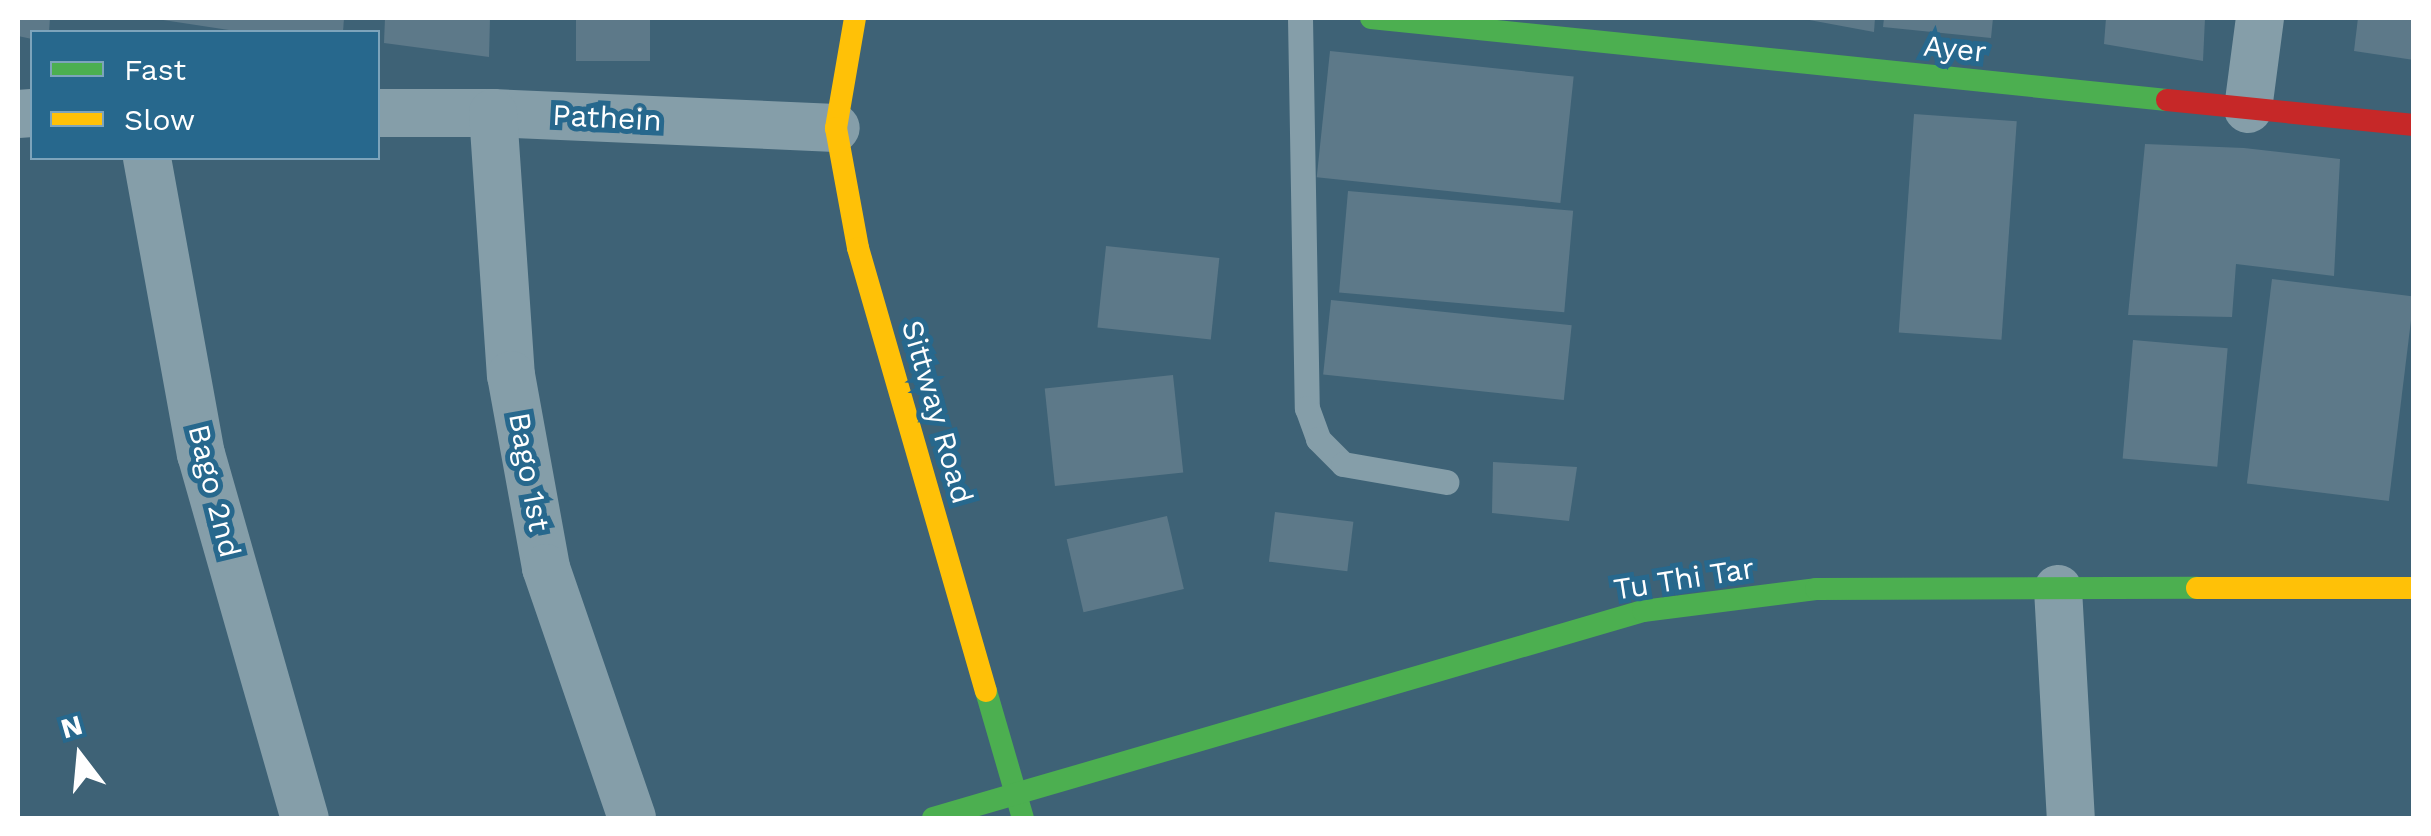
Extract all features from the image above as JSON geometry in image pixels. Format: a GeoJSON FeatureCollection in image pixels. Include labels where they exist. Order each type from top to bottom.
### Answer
{"type":"FeatureCollection","features":[{"type":"Feature","properties":{"kind":"street","name":"Sittway Road"},"geometry":{"type":"LineString","coordinates":[[855,18],[836,128],[858,248],[1023,818]]}},
{"type":"Feature","properties":{"kind":"street","name":"Ayer"},"geometry":{"type":"LineString","coordinates":[[1371,18],[2414,125]]}},
{"type":"Feature","properties":{"kind":"street"},"geometry":{"type":"LineString","coordinates":[[2248,110],[2260,18]]}},
{"type":"Feature","properties":{"kind":"street","name":"Pathein"},"geometry":{"type":"LineString","coordinates":[[380,113],[492,112],[836,128]]}},
{"type":"Feature","properties":{"kind":"street","name":"Bago 1st"},"geometry":{"type":"LineString","coordinates":[[492,112],[511,375],[546,568],[632,818]]}},
{"type":"Feature","properties":{"kind":"street","name":"Bago 2nd"},"geometry":{"type":"LineString","coordinates":[[147,160],[202,454],[305,818]]}},
{"type":"Feature","properties":{"kind":"street","name":"Tu Thi Tar"},"geometry":{"type":"LineString","coordinates":[[933,818],[1643,611],[1816,590],[2414,588]]}},
{"type":"Feature","properties":{"kind":"street"},"geometry":{"type":"LineString","coordinates":[[2058,590],[2071,818]]}},
{"type":"Feature","properties":{"kind":"lane"},"geometry":{"type":"LineString","coordinates":[[1300,18],[1307,408],[1318,439],[1343,464],[1374,473],[1446,482]]}},
{"type":"Feature","properties":{"kind":"building"},"geometry":{"type":"Polygon","coordinates":[[[18,18],[50,18],[49,30],[30,30],[30,39],[18,36],[18,18]]]}},
{"type":"Feature","properties":{"kind":"building"},"geometry":{"type":"Polygon","coordinates":[[[150,18],[344,18],[343,30],[229,30],[150,18]]]}},
{"type":"Feature","properties":{"kind":"building"},"geometry":{"type":"Polygon","coordinates":[[[385,18],[490,18],[489,57],[384,43],[385,18]]]}},
{"type":"Feature","properties":{"kind":"building"},"geometry":{"type":"Polygon","coordinates":[[[576,18],[650,18],[650,61],[576,61],[576,18]]]}},
{"type":"Feature","properties":{"kind":"building"},"geometry":{"type":"Polygon","coordinates":[[[1875,18],[1874,32],[1804,19],[1875,18]]]}},
{"type":"Feature","properties":{"kind":"building"},"geometry":{"type":"Polygon","coordinates":[[[1884,18],[1993,18],[1991,38],[1883,27],[1884,18]]]}},
{"type":"Feature","properties":{"kind":"building"},"geometry":{"type":"Polygon","coordinates":[[[2106,18],[2205,18],[2203,61],[2104,44],[2106,18]]]}},
{"type":"Feature","properties":{"kind":"building"},"geometry":{"type":"Polygon","coordinates":[[[2358,18],[2414,18],[2414,60],[2354,51],[2358,18]]]}},
{"type":"Feature","properties":{"kind":"building"},"geometry":{"type":"Polygon","coordinates":[[[1330,51],[1574,77],[1560,203],[1317,177],[1330,51]]]}},
{"type":"Feature","properties":{"kind":"building"},"geometry":{"type":"Polygon","coordinates":[[[1914,114],[2017,121],[2001,340],[1899,332],[1914,114]]]}},
{"type":"Feature","properties":{"kind":"building"},"geometry":{"type":"Polygon","coordinates":[[[2145,144],[2244,148],[2340,159],[2334,276],[2236,264],[2232,317],[2128,315],[2145,144]]]}},
{"type":"Feature","properties":{"kind":"building"},"geometry":{"type":"Polygon","coordinates":[[[1348,191],[1573,211],[1564,312],[1339,293],[1348,191]]]}},
{"type":"Feature","properties":{"kind":"building"},"geometry":{"type":"Polygon","coordinates":[[[1106,246],[1219,258],[1211,339],[1097,328],[1106,246]]]}},
{"type":"Feature","properties":{"kind":"building"},"geometry":{"type":"Polygon","coordinates":[[[2272,279],[2414,296],[2389,501],[2247,483],[2272,279]]]}},
{"type":"Feature","properties":{"kind":"building"},"geometry":{"type":"Polygon","coordinates":[[[1331,300],[1572,325],[1564,400],[1323,375],[1331,300]]]}},
{"type":"Feature","properties":{"kind":"building"},"geometry":{"type":"Polygon","coordinates":[[[2133,340],[2228,348],[2217,467],[2123,459],[2133,340]]]}},
{"type":"Feature","properties":{"kind":"building"},"geometry":{"type":"Polygon","coordinates":[[[1173,375],[1183,472],[1055,486],[1045,388],[1173,375]]]}},
{"type":"Feature","properties":{"kind":"building"},"geometry":{"type":"Polygon","coordinates":[[[1493,462],[1577,467],[1569,521],[1492,513],[1493,462]]]}},
{"type":"Feature","properties":{"kind":"building"},"geometry":{"type":"Polygon","coordinates":[[[1275,512],[1353,522],[1347,571],[1269,562],[1275,512]]]}},
{"type":"Feature","properties":{"kind":"building"},"geometry":{"type":"Polygon","coordinates":[[[1167,516],[1184,589],[1084,612],[1067,539],[1167,516]]]}},
{"type":"Feature","properties":{"kind":"traffic: fast"},"geometry":{"type":"LineString","coordinates":[[1371,18],[2167,100]]}},
{"type":"Feature","properties":{"kind":"traffic: fast"},"geometry":{"type":"LineString","coordinates":[[933,818],[1643,611],[1816,589],[2197,588]]}},
{"type":"Feature","properties":{"kind":"traffic: fast"},"geometry":{"type":"LineString","coordinates":[[986,691],[1023,818]]}},
{"type":"Feature","properties":{"kind":"traffic: slow"},"geometry":{"type":"LineString","coordinates":[[855,18],[836,128],[858,248],[986,691]]}},
{"type":"Feature","properties":{"kind":"traffic: slow"},"geometry":{"type":"LineString","coordinates":[[2197,588],[2414,588]]}},
{"type":"Feature","properties":{"kind":"traffic: jam"},"geometry":{"type":"LineString","coordinates":[[2167,100],[2414,125]]}}]}
